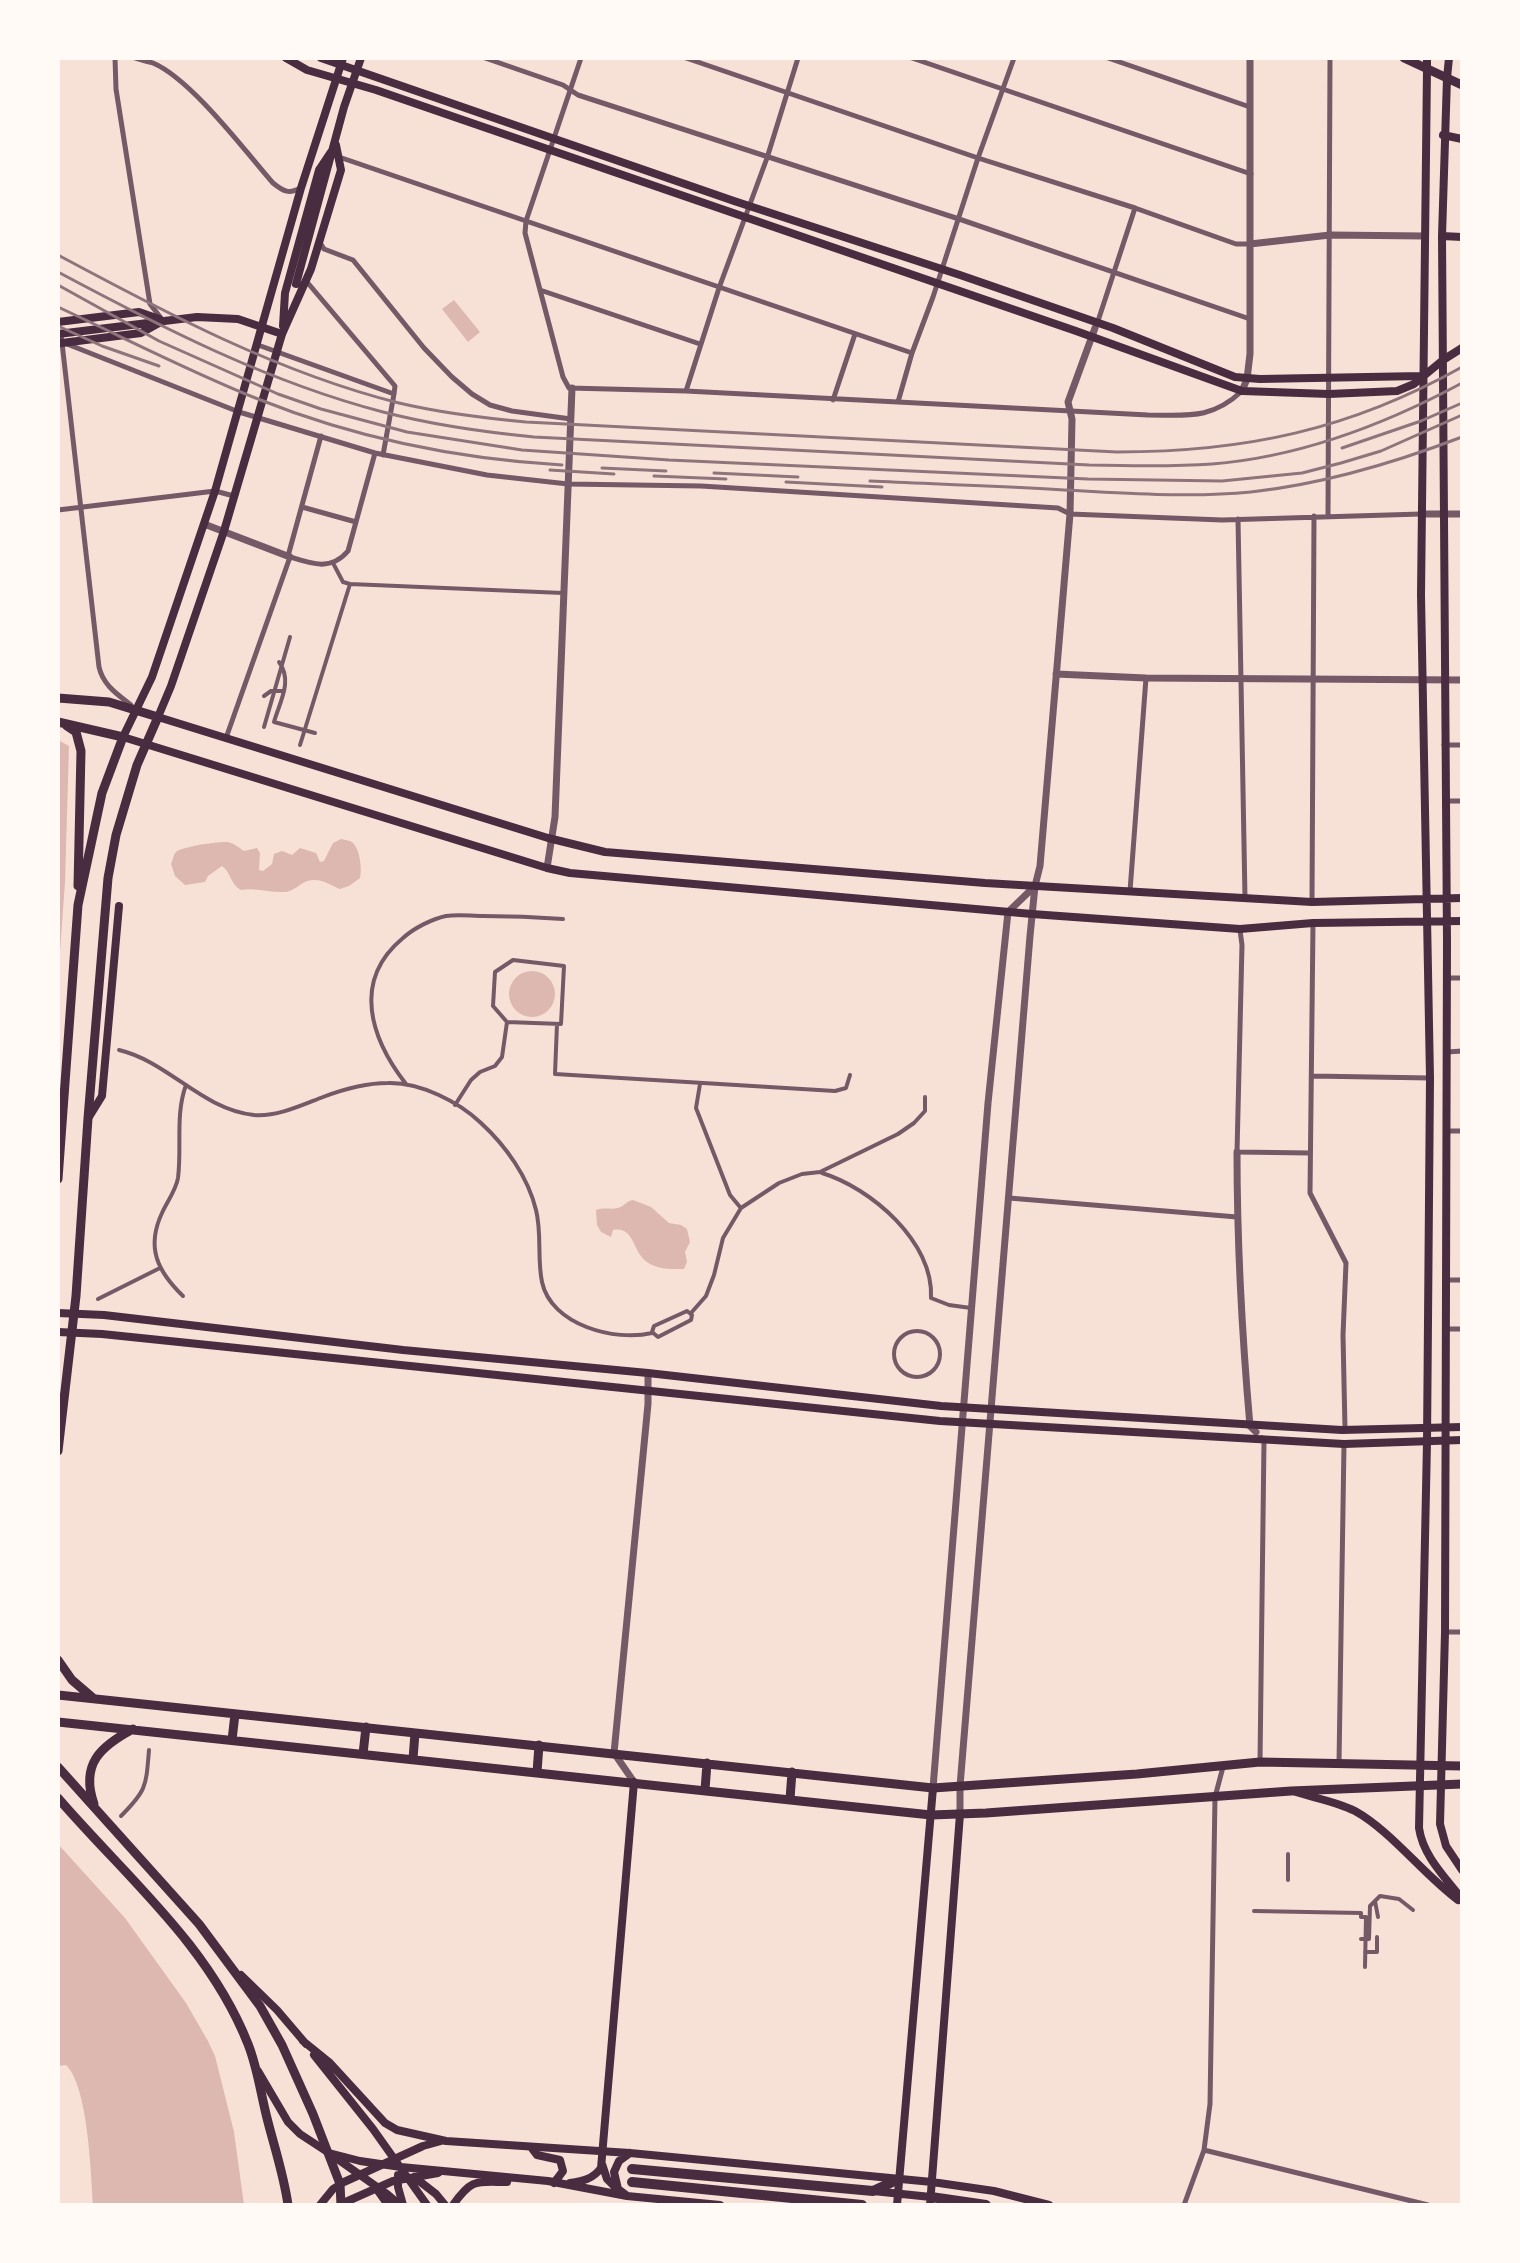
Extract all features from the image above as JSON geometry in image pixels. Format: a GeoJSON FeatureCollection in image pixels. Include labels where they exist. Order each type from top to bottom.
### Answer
{"type":"FeatureCollection","features":[{"type":"Feature","properties":{"kind":"highway"},"geometry":{"type":"LineString","coordinates":[[1404,58],[1427,63],[1462,85]]}},
{"type":"Feature","properties":{"kind":"highway"},"geometry":{"type":"LineString","coordinates":[[58,698],[100,701],[158,717],[137,765],[116,835],[108,878],[74,1314],[58,1451]]}},
{"type":"Feature","properties":{"kind":"highway"},"geometry":{"type":"LineString","coordinates":[[58,722],[123,737],[102,793],[78,905]]}},
{"type":"Feature","properties":{"kind":"highway"},"geometry":{"type":"LineString","coordinates":[[58,722],[76,732],[81,751],[78,905],[58,1179]]}},
{"type":"Feature","properties":{"kind":"highway"},"geometry":{"type":"LineString","coordinates":[[58,1660],[72,1680],[94,1699]]}},
{"type":"Feature","properties":{"kind":"highway"},"geometry":{"type":"LineString","coordinates":[[58,1695],[933,1788],[1260,1762],[1462,1766]]}},
{"type":"Feature","properties":{"kind":"highway"},"geometry":{"type":"LineString","coordinates":[[232,1740],[235,1714]]}},
{"type":"Feature","properties":{"kind":"highway"},"geometry":{"type":"LineString","coordinates":[[58,1722],[931,1815],[1291,1791],[1462,1784]]}},
{"type":"Feature","properties":{"kind":"highway"},"geometry":{"type":"LineString","coordinates":[[363,1754],[366,1727]]}},
{"type":"Feature","properties":{"kind":"highway"},"geometry":{"type":"LineString","coordinates":[[96,1810],[88,1788],[89,1774],[103,1747],[133,1729]]}},
{"type":"Feature","properties":{"kind":"highway"},"geometry":{"type":"LineString","coordinates":[[413,1759],[415,1733]]}},
{"type":"Feature","properties":{"kind":"highway"},"geometry":{"type":"LineString","coordinates":[[537,1772],[539,1745]]}},
{"type":"Feature","properties":{"kind":"highway"},"geometry":{"type":"LineString","coordinates":[[705,1790],[707,1763]]}},
{"type":"Feature","properties":{"kind":"highway"},"geometry":{"type":"LineString","coordinates":[[58,1767],[199,1924],[260,2006],[282,2045],[329,2153],[340,2184],[341,2204]]}},
{"type":"Feature","properties":{"kind":"highway"},"geometry":{"type":"LineString","coordinates":[[790,1799],[792,1772]]}},
{"type":"Feature","properties":{"kind":"highway"},"geometry":{"type":"LineString","coordinates":[[58,1798],[130,1874],[197,1953],[234,2015],[255,2063],[288,2205]]}},
{"type":"Feature","properties":{"kind":"highway"},"geometry":{"type":"LineString","coordinates":[[632,2169],[873,2191],[899,2179]]}},
{"type":"Feature","properties":{"kind":"highway"},"geometry":{"type":"LineString","coordinates":[[632,2182],[862,2205]]}},
{"type":"Feature","properties":{"kind":"highway"},"geometry":{"type":"LineString","coordinates":[[930,2201],[986,2205]]}},
{"type":"Feature","properties":{"kind":"main road"},"geometry":{"type":"LineString","coordinates":[[286,58],[307,70],[376,90],[745,218],[940,276],[1095,329],[1242,391],[1329,394],[1397,391],[1414,384],[1462,348]]}},
{"type":"Feature","properties":{"kind":"main road"},"geometry":{"type":"LineString","coordinates":[[321,58],[342,61],[357,70],[1235,377],[1422,376]]}},
{"type":"Feature","properties":{"kind":"main road"},"geometry":{"type":"LineString","coordinates":[[296,284],[361,58]]}},
{"type":"Feature","properties":{"kind":"main road"},"geometry":{"type":"LineString","coordinates":[[1449,58],[1443,135],[1442,236],[1447,978],[1445,1632],[1440,1824],[1446,1846],[1461,1868]]}},
{"type":"Feature","properties":{"kind":"main road"},"geometry":{"type":"LineString","coordinates":[[342,61],[301,188],[215,491],[152,677],[123,737],[570,873],[1240,929],[1313,923],[1462,921]]}},
{"type":"Feature","properties":{"kind":"main road"},"geometry":{"type":"LineString","coordinates":[[1427,63],[1421,680],[1430,1078],[1419,1828],[1426,1853],[1462,1901]]}},
{"type":"Feature","properties":{"kind":"main road"},"geometry":{"type":"LineString","coordinates":[[1443,135],[1462,139]]}},
{"type":"Feature","properties":{"kind":"main road"},"geometry":{"type":"LineString","coordinates":[[336,145],[341,170],[320,242],[307,282],[282,334],[224,531],[158,717],[551,839],[605,852],[1035,886],[1245,899],[1312,902],[1462,898]]}},
{"type":"Feature","properties":{"kind":"main road"},"geometry":{"type":"LineString","coordinates":[[282,334],[285,293],[319,170],[336,145]]}},
{"type":"Feature","properties":{"kind":"main road"},"geometry":{"type":"LineString","coordinates":[[1442,236],[1462,237]]}},
{"type":"Feature","properties":{"kind":"main road"},"geometry":{"type":"LineString","coordinates":[[58,322],[139,312],[163,321]]}},
{"type":"Feature","properties":{"kind":"main road"},"geometry":{"type":"LineString","coordinates":[[60,338],[197,317],[238,319],[282,334]]}},
{"type":"Feature","properties":{"kind":"main road"},"geometry":{"type":"LineString","coordinates":[[88,1118],[102,1096],[119,906]]}},
{"type":"Feature","properties":{"kind":"main road"},"geometry":{"type":"LineString","coordinates":[[58,1313],[188,1324],[403,1350],[963,1407],[1253,1429],[1462,1427]]}},
{"type":"Feature","properties":{"kind":"main road"},"geometry":{"type":"LineString","coordinates":[[58,1332],[962,1423],[1344,1444],[1462,1440]]}},
{"type":"Feature","properties":{"kind":"main road"},"geometry":{"type":"LineString","coordinates":[[453,2205],[471,2184],[587,2180],[601,2168],[634,1782]]}},
{"type":"Feature","properties":{"kind":"main road"},"geometry":{"type":"LineString","coordinates":[[897,2205],[933,1788]]}},
{"type":"Feature","properties":{"kind":"main road"},"geometry":{"type":"LineString","coordinates":[[1291,1791],[1355,1811],[1378,1827],[1427,1875],[1462,1901]]}},
{"type":"Feature","properties":{"kind":"main road"},"geometry":{"type":"LineString","coordinates":[[930,2201],[960,1814]]}},
{"type":"Feature","properties":{"kind":"main road"},"geometry":{"type":"LineString","coordinates":[[229,1964],[277,2010],[303,2041],[427,2205]]}},
{"type":"Feature","properties":{"kind":"main road"},"geometry":{"type":"LineString","coordinates":[[303,2041],[329,2062],[390,2127],[446,2141],[630,2153],[932,2182],[994,2191],[1049,2205]]}},
{"type":"Feature","properties":{"kind":"main road"},"geometry":{"type":"LineString","coordinates":[[255,2063],[275,2102],[300,2134],[401,2205],[407,2178]]}},
{"type":"Feature","properties":{"kind":"main road"},"geometry":{"type":"LineString","coordinates":[[398,2163],[417,2149],[446,2141]]}},
{"type":"Feature","properties":{"kind":"main road"},"geometry":{"type":"LineString","coordinates":[[531,2147],[537,2155],[560,2160],[563,2171],[555,2183]]}},
{"type":"Feature","properties":{"kind":"main road"},"geometry":{"type":"LineString","coordinates":[[601,2151],[604,2173],[611,2184],[627,2196]]}},
{"type":"Feature","properties":{"kind":"main road"},"geometry":{"type":"LineString","coordinates":[[329,2153],[382,2164],[398,2163],[555,2183],[627,2196],[720,2205]]}},
{"type":"Feature","properties":{"kind":"main road"},"geometry":{"type":"LineString","coordinates":[[618,2189],[615,2168],[630,2153]]}},
{"type":"Feature","properties":{"kind":"main road"},"geometry":{"type":"LineString","coordinates":[[398,2163],[407,2178],[436,2194],[445,2205]]}},
{"type":"Feature","properties":{"kind":"main road"},"geometry":{"type":"LineString","coordinates":[[320,2205],[340,2184],[382,2164]]}},
{"type":"Feature","properties":{"kind":"main road"},"geometry":{"type":"LineString","coordinates":[[341,2204],[376,2187],[407,2178],[451,2172]]}},
{"type":"Feature","properties":{"kind":"main road"},"geometry":{"type":"LineString","coordinates":[[899,2179],[930,2201]]}},
{"type":"Feature","properties":{"kind":"main road"},"geometry":{"type":"LineString","coordinates":[[376,2187],[388,2205]]}},
{"type":"Feature","properties":{"kind":"main road"},"geometry":{"type":"LineString","coordinates":[[873,2191],[930,2201]]}},
{"type":"Feature","properties":{"kind":"street"},"geometry":{"type":"LineString","coordinates":[[115,58],[116,89],[150,304],[163,321]]}},
{"type":"Feature","properties":{"kind":"street"},"geometry":{"type":"LineString","coordinates":[[135,58],[154,63],[185,85],[283,192],[301,188]]}},
{"type":"Feature","properties":{"kind":"street"},"geometry":{"type":"LineString","coordinates":[[485,58],[563,85],[578,95],[959,219],[1250,319]]}},
{"type":"Feature","properties":{"kind":"street"},"geometry":{"type":"LineString","coordinates":[[547,868],[555,817],[571,388],[563,377],[525,233],[526,221],[581,58]]}},
{"type":"Feature","properties":{"kind":"street"},"geometry":{"type":"LineString","coordinates":[[686,58],[1236,244],[1330,235],[1424,236]]}},
{"type":"Feature","properties":{"kind":"street"},"geometry":{"type":"LineString","coordinates":[[686,391],[719,288],[767,158],[798,58]]}},
{"type":"Feature","properties":{"kind":"street"},"geometry":{"type":"LineString","coordinates":[[912,58],[1251,174]]}},
{"type":"Feature","properties":{"kind":"street"},"geometry":{"type":"LineString","coordinates":[[898,402],[1014,58]]}},
{"type":"Feature","properties":{"kind":"street"},"geometry":{"type":"LineString","coordinates":[[1108,58],[1251,108]]}},
{"type":"Feature","properties":{"kind":"street"},"geometry":{"type":"LineString","coordinates":[[571,388],[1148,415],[1197,415],[1222,408],[1242,391],[1250,354],[1250,58]]}},
{"type":"Feature","properties":{"kind":"street"},"geometry":{"type":"LineString","coordinates":[[1328,516],[1330,58]]}},
{"type":"Feature","properties":{"kind":"street"},"geometry":{"type":"LineString","coordinates":[[338,157],[912,353]]}},
{"type":"Feature","properties":{"kind":"street"},"geometry":{"type":"LineString","coordinates":[[960,1814],[990,1409],[1070,514],[1072,419],[1068,402],[1135,208]]}},
{"type":"Feature","properties":{"kind":"street"},"geometry":{"type":"LineString","coordinates":[[320,242],[324,249],[353,260],[424,348],[472,394],[490,405],[512,411],[571,419]]}},
{"type":"Feature","properties":{"kind":"street"},"geometry":{"type":"LineString","coordinates":[[307,282],[395,386],[383,455]]}},
{"type":"Feature","properties":{"kind":"street"},"geometry":{"type":"LineString","coordinates":[[540,290],[700,344]]}},
{"type":"Feature","properties":{"kind":"street"},"geometry":{"type":"LineString","coordinates":[[833,400],[855,334]]}},
{"type":"Feature","properties":{"kind":"street"},"geometry":{"type":"LineString","coordinates":[[137,710],[113,691],[101,675],[60,338],[239,412],[375,453],[487,475],[568,484],[701,486],[1058,508],[1070,514],[1238,519],[1462,514]]}},
{"type":"Feature","properties":{"kind":"street"},"geometry":{"type":"LineString","coordinates":[[258,345],[394,393]]}},
{"type":"Feature","properties":{"kind":"street"},"geometry":{"type":"LineString","coordinates":[[226,738],[289,556],[321,436]]}},
{"type":"Feature","properties":{"kind":"street"},"geometry":{"type":"LineString","coordinates":[[204,524],[314,564],[333,563],[348,551],[375,453]]}},
{"type":"Feature","properties":{"kind":"street"},"geometry":{"type":"LineString","coordinates":[[58,510],[215,491],[235,496]]}},
{"type":"Feature","properties":{"kind":"street"},"geometry":{"type":"LineString","coordinates":[[302,507],[356,522]]}},
{"type":"Feature","properties":{"kind":"street"},"geometry":{"type":"LineString","coordinates":[[1312,902],[1314,516]]}},
{"type":"Feature","properties":{"kind":"street"},"geometry":{"type":"LineString","coordinates":[[1238,519],[1245,899]]}},
{"type":"Feature","properties":{"kind":"street"},"geometry":{"type":"LineString","coordinates":[[333,563],[343,582],[350,584],[564,593]]}},
{"type":"Feature","properties":{"kind":"street"},"geometry":{"type":"LineString","coordinates":[[300,745],[350,584]]}},
{"type":"Feature","properties":{"kind":"street"},"geometry":{"type":"LineString","coordinates":[[264,727],[290,637]]}},
{"type":"Feature","properties":{"kind":"street"},"geometry":{"type":"LineString","coordinates":[[279,662],[286,671],[287,679],[274,722],[315,733]]}},
{"type":"Feature","properties":{"kind":"street"},"geometry":{"type":"LineString","coordinates":[[1056,674],[1146,678],[1462,680]]}},
{"type":"Feature","properties":{"kind":"street"},"geometry":{"type":"LineString","coordinates":[[1130,891],[1146,678]]}},
{"type":"Feature","properties":{"kind":"street"},"geometry":{"type":"LineString","coordinates":[[264,696],[271,691],[283,691]]}},
{"type":"Feature","properties":{"kind":"street"},"geometry":{"type":"LineString","coordinates":[[1444,745],[1462,745]]}},
{"type":"Feature","properties":{"kind":"street"},"geometry":{"type":"LineString","coordinates":[[1445,801],[1462,801]]}},
{"type":"Feature","properties":{"kind":"street"},"geometry":{"type":"LineString","coordinates":[[933,1788],[988,1103],[1008,912],[1035,886]]}},
{"type":"Feature","properties":{"kind":"street"},"geometry":{"type":"LineString","coordinates":[[406,1084],[383,1049],[372,1013],[371,991],[375,976],[393,946],[407,934],[446,916],[563,919]]}},
{"type":"Feature","properties":{"kind":"street"},"geometry":{"type":"LineString","coordinates":[[1313,923],[1310,1193],[1346,1263],[1343,1335],[1345,1430]]}},
{"type":"Feature","properties":{"kind":"street"},"geometry":{"type":"LineString","coordinates":[[1240,929],[1237,1217],[1242,1336],[1253,1429],[1264,1440],[1260,1762]]}},
{"type":"Feature","properties":{"kind":"street"},"geometry":{"type":"LineString","coordinates":[[513,960],[564,966],[561,1024],[507,1022],[493,1006],[495,972],[513,960]]}},
{"type":"Feature","properties":{"kind":"street"},"geometry":{"type":"LineString","coordinates":[[1447,978],[1462,978]]}},
{"type":"Feature","properties":{"kind":"street"},"geometry":{"type":"LineString","coordinates":[[455,1105],[471,1080],[495,1066],[502,1057],[507,1022]]}},
{"type":"Feature","properties":{"kind":"street"},"geometry":{"type":"LineString","coordinates":[[557,1024],[555,1074],[835,1091],[846,1088],[850,1075]]}},
{"type":"Feature","properties":{"kind":"street"},"geometry":{"type":"LineString","coordinates":[[119,1050],[154,1063],[209,1101],[232,1112],[267,1115],[346,1088],[389,1083],[406,1084],[455,1105],[479,1120],[500,1142],[529,1187],[537,1212],[541,1280],[546,1296],[570,1318],[600,1333],[615,1335],[652,1333],[658,1337],[691,1320],[691,1313],[706,1296],[723,1238],[741,1208],[760,1193],[788,1179],[820,1172],[872,1148],[914,1123],[925,1111],[925,1097]]}},
{"type":"Feature","properties":{"kind":"street"},"geometry":{"type":"LineString","coordinates":[[1446,1052],[1462,1051]]}},
{"type":"Feature","properties":{"kind":"street"},"geometry":{"type":"LineString","coordinates":[[1312,1076],[1430,1078]]}},
{"type":"Feature","properties":{"kind":"street"},"geometry":{"type":"LineString","coordinates":[[700,1084],[696,1108],[730,1195],[741,1208]]}},
{"type":"Feature","properties":{"kind":"street"},"geometry":{"type":"LineString","coordinates":[[183,1296],[160,1268],[155,1237],[161,1216],[178,1182],[180,1101],[186,1085]]}},
{"type":"Feature","properties":{"kind":"street"},"geometry":{"type":"LineString","coordinates":[[1446,1131],[1462,1131]]}},
{"type":"Feature","properties":{"kind":"street"},"geometry":{"type":"LineString","coordinates":[[1237,1152],[1310,1153]]}},
{"type":"Feature","properties":{"kind":"street"},"geometry":{"type":"LineString","coordinates":[[820,1172],[865,1194],[896,1221],[923,1261],[932,1284],[931,1298],[944,1304],[971,1308]]}},
{"type":"Feature","properties":{"kind":"street"},"geometry":{"type":"LineString","coordinates":[[1009,1198],[1237,1217]]}},
{"type":"Feature","properties":{"kind":"street"},"geometry":{"type":"LineString","coordinates":[[98,1299],[160,1268]]}},
{"type":"Feature","properties":{"kind":"street"},"geometry":{"type":"LineString","coordinates":[[1446,1280],[1462,1280]]}},
{"type":"Feature","properties":{"kind":"street"},"geometry":{"type":"LineString","coordinates":[[652,1333],[654,1326],[685,1311],[691,1313]]}},
{"type":"Feature","properties":{"kind":"street"},"geometry":{"type":"LineString","coordinates":[[1446,1329],[1462,1329]]}},
{"type":"Feature","properties":{"kind":"street"},"geometry":{"type":"LineString","coordinates":[[919,1331],[937,1342],[940,1359],[930,1373],[914,1377],[900,1369],[895,1351],[903,1337],[919,1331]]}},
{"type":"Feature","properties":{"kind":"street"},"geometry":{"type":"LineString","coordinates":[[634,1782],[614,1753],[648,1373]]}},
{"type":"Feature","properties":{"kind":"street"},"geometry":{"type":"LineString","coordinates":[[1339,1764],[1344,1444]]}},
{"type":"Feature","properties":{"kind":"street"},"geometry":{"type":"LineString","coordinates":[[1445,1632],[1462,1632]]}},
{"type":"Feature","properties":{"kind":"street"},"geometry":{"type":"LineString","coordinates":[[121,1816],[140,1797],[147,1780],[149,1750]]}},
{"type":"Feature","properties":{"kind":"street"},"geometry":{"type":"LineString","coordinates":[[1184,2205],[1204,2150],[1210,2104],[1215,1797],[1223,1765]]}},
{"type":"Feature","properties":{"kind":"street"},"geometry":{"type":"LineString","coordinates":[[1288,1854],[1288,1880]]}},
{"type":"Feature","properties":{"kind":"street"},"geometry":{"type":"LineString","coordinates":[[1366,1940],[1369,1939],[1373,1903],[1380,1896],[1399,1899],[1413,1910]]}},
{"type":"Feature","properties":{"kind":"street"},"geometry":{"type":"LineString","coordinates":[[1373,1903],[1375,1916]]}},
{"type":"Feature","properties":{"kind":"street"},"geometry":{"type":"LineString","coordinates":[[1254,1911],[1361,1913],[1361,1917],[1366,1917],[1368,1952],[1365,1967]]}},
{"type":"Feature","properties":{"kind":"street"},"geometry":{"type":"LineString","coordinates":[[1368,1952],[1377,1952],[1377,1937]]}},
{"type":"Feature","properties":{"kind":"street"},"geometry":{"type":"LineString","coordinates":[[1204,2150],[1428,2205]]}},
{"type":"Feature","properties":{"kind":"shaded area"},"geometry":{"type":"Polygon","coordinates":[[[454,300],[480,332],[468,342],[442,309],[454,300]]]}},
{"type":"Feature","properties":{"kind":"shaded area"},"geometry":{"type":"Polygon","coordinates":[[[58,740],[69,746],[58,980],[58,740]]]}},
{"type":"Feature","properties":{"kind":"shaded area"},"geometry":{"type":"Polygon","coordinates":[[[341,839],[356,847],[361,870],[360,878],[340,889],[315,880],[286,892],[241,890],[222,866],[205,882],[185,885],[175,876],[171,864],[179,850],[227,842],[244,851],[257,848],[260,853],[259,870],[263,871],[272,864],[274,854],[282,851],[292,855],[300,848],[316,853],[320,862],[324,861],[333,843],[341,839]]]}},
{"type":"Feature","properties":{"kind":"shaded area"},"geometry":{"type":"Polygon","coordinates":[[[532,971],[548,978],[555,994],[548,1010],[532,1017],[516,1010],[509,994],[516,978],[532,971]]]}},
{"type":"Feature","properties":{"kind":"shaded area"},"geometry":{"type":"Polygon","coordinates":[[[633,1200],[651,1207],[669,1223],[687,1229],[690,1242],[685,1252],[687,1262],[684,1269],[651,1265],[642,1258],[625,1232],[613,1230],[611,1237],[601,1232],[596,1210],[618,1208],[633,1200]]]}},
{"type":"Feature","properties":{"kind":"shaded area"},"geometry":{"type":"Polygon","coordinates":[[[58,1844],[125,1918],[186,2003],[208,2041],[215,2056],[234,2132],[244,2205],[93,2205],[84,2110],[73,2076],[66,2065],[58,2066],[58,1844]]]}},
{"type":"Feature","properties":{"kind":"railway"},"geometry":{"type":"LineString","coordinates":[[58,255],[224,340],[310,375],[415,407],[526,422],[1117,452],[1164,451],[1252,442],[1337,422],[1420,389],[1462,367]]}},
{"type":"Feature","properties":{"kind":"railway"},"geometry":{"type":"LineString","coordinates":[[58,272],[217,352],[340,400],[458,428],[534,437],[1089,465],[1197,465],[1277,454],[1341,437],[1462,383]]}},
{"type":"Feature","properties":{"kind":"railway"},"geometry":{"type":"LineString","coordinates":[[58,285],[159,341],[278,394],[407,432],[522,450],[669,460],[1088,479],[1222,481],[1302,473],[1341,463],[1381,451],[1462,415]]}},
{"type":"Feature","properties":{"kind":"railway"},"geometry":{"type":"LineString","coordinates":[[58,307],[233,389],[332,425],[446,452],[562,465]]}},
{"type":"Feature","properties":{"kind":"railway"},"geometry":{"type":"LineString","coordinates":[[58,326],[159,366]]}},
{"type":"Feature","properties":{"kind":"railway"},"geometry":{"type":"LineString","coordinates":[[1342,448],[1421,421],[1462,403]]}},
{"type":"Feature","properties":{"kind":"railway"},"geometry":{"type":"LineString","coordinates":[[870,481],[1158,494],[1228,494],[1332,478],[1385,464],[1462,437]]}},
{"type":"Feature","properties":{"kind":"railway"},"geometry":{"type":"LineString","coordinates":[[602,468],[666,471]]}},
{"type":"Feature","properties":{"kind":"railway"},"geometry":{"type":"LineString","coordinates":[[550,470],[614,474]]}},
{"type":"Feature","properties":{"kind":"railway"},"geometry":{"type":"LineString","coordinates":[[714,473],[798,477]]}},
{"type":"Feature","properties":{"kind":"railway"},"geometry":{"type":"LineString","coordinates":[[654,476],[726,479]]}},
{"type":"Feature","properties":{"kind":"railway"},"geometry":{"type":"LineString","coordinates":[[786,482],[882,487]]}}]}
